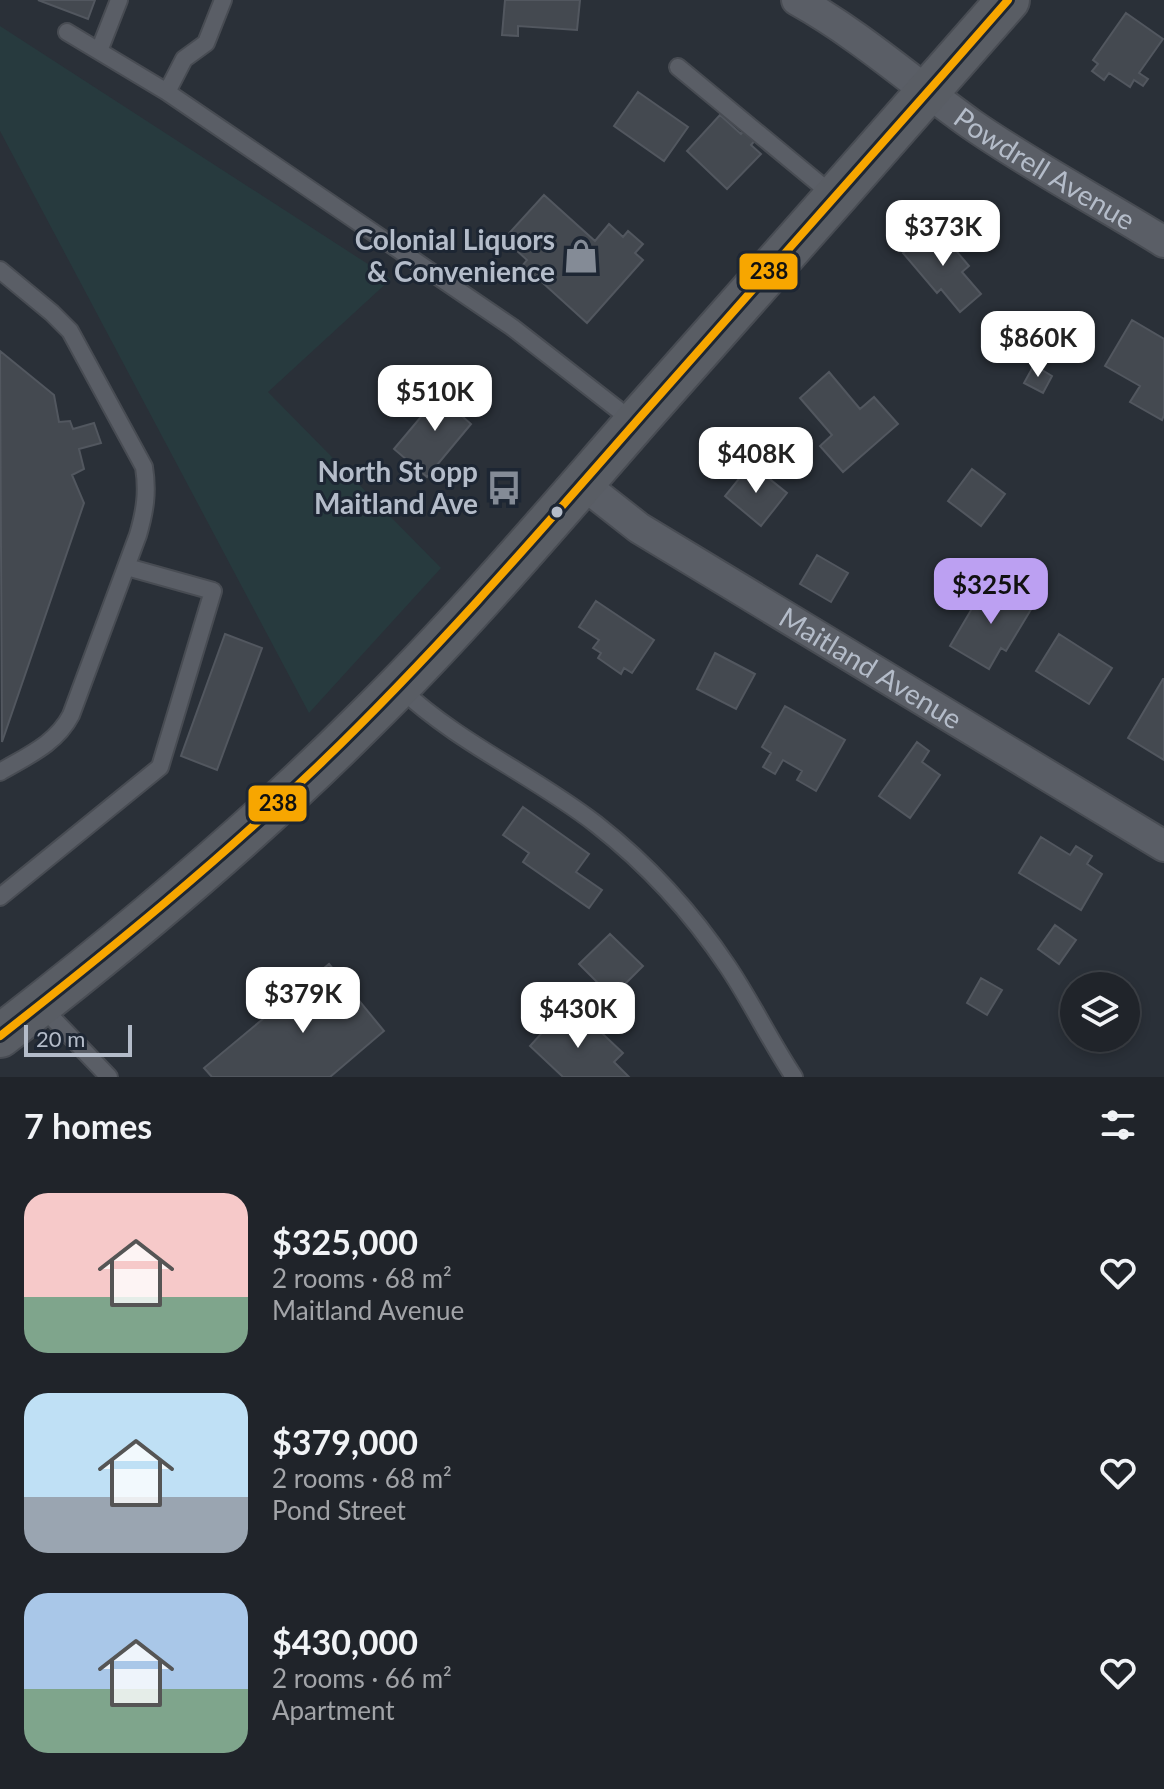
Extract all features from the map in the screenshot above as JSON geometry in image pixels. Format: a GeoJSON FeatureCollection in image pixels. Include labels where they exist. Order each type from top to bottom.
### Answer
{"type":"FeatureCollection","features":[{"type":"Feature","properties":{"kind":"main road"},"geometry":{"type":"LineString","coordinates":[[0,1036],[169,900],[332,753],[399,686],[497,582],[1008,0]]}},
{"type":"Feature","properties":{"kind":"street","name":"Powdrell Avenue"},"geometry":{"type":"LineString","coordinates":[[797,0],[864,42],[995,140],[1164,242]]}},
{"type":"Feature","properties":{"kind":"street","name":"Maitland Avenue"},"geometry":{"type":"LineString","coordinates":[[583,484],[639,528],[1164,846]]}},
{"type":"Feature","properties":{"kind":"lane"},"geometry":{"type":"LineString","coordinates":[[99,51],[119,0]]}},
{"type":"Feature","properties":{"kind":"lane"},"geometry":{"type":"LineString","coordinates":[[167,92],[184,59],[206,43],[223,0]]}},
{"type":"Feature","properties":{"kind":"lane"},"geometry":{"type":"LineString","coordinates":[[67,32],[167,92],[512,327],[636,423]]}},
{"type":"Feature","properties":{"kind":"lane"},"geometry":{"type":"LineString","coordinates":[[678,67],[835,197]]}},
{"type":"Feature","properties":{"kind":"lane"},"geometry":{"type":"LineString","coordinates":[[0,270],[70,331],[144,467],[148,489],[145,513],[127,567],[63,731],[0,772]]}},
{"type":"Feature","properties":{"kind":"lane"},"geometry":{"type":"LineString","coordinates":[[0,897],[160,767],[213,591],[127,567]]}},
{"type":"Feature","properties":{"kind":"lane"},"geometry":{"type":"LineString","coordinates":[[399,686],[446,725],[569,804],[654,876],[726,965],[794,1077]]}},
{"type":"Feature","properties":{"kind":"lane"},"geometry":{"type":"LineString","coordinates":[[39,1005],[109,1077]]}},
{"type":"Feature","properties":{"kind":"green space"},"geometry":{"type":"Polygon","coordinates":[[[0,26],[391,279],[268,392],[441,568],[309,713],[0,131],[0,26]]]}},
{"type":"Feature","properties":{"kind":"building"},"geometry":{"type":"Polygon","coordinates":[[[38,0],[95,0],[88,19],[38,0]]]}},
{"type":"Feature","properties":{"kind":"building"},"geometry":{"type":"Polygon","coordinates":[[[505,0],[580,0],[577,30],[518,26],[518,36],[502,35],[505,0]]]}},
{"type":"Feature","properties":{"kind":"building"},"geometry":{"type":"Polygon","coordinates":[[[1126,13],[1163,39],[1139,73],[1148,79],[1143,86],[1134,80],[1130,87],[1109,73],[1104,80],[1092,71],[1098,64],[1093,60],[1126,13]]]}},
{"type":"Feature","properties":{"kind":"building"},"geometry":{"type":"Polygon","coordinates":[[[638,92],[688,127],[664,161],[614,126],[638,92]]]}},
{"type":"Feature","properties":{"kind":"building"},"geometry":{"type":"Polygon","coordinates":[[[720,115],[741,134],[746,128],[757,138],[751,145],[761,154],[727,189],[687,151],[720,115]]]}},
{"type":"Feature","properties":{"kind":"building","name":"Colonial Liquors & Convenience"},"geometry":{"type":"Polygon","coordinates":[[[544,195],[595,241],[609,224],[623,237],[628,231],[643,244],[635,253],[643,260],[587,323],[523,265],[527,260],[504,239],[544,195]]]}},
{"type":"Feature","properties":{"kind":"building"},"geometry":{"type":"Polygon","coordinates":[[[935,226],[969,266],[962,272],[981,294],[960,312],[941,289],[937,293],[903,253],[935,226]]]}},
{"type":"Feature","properties":{"kind":"building"},"geometry":{"type":"Polygon","coordinates":[[[1132,320],[1164,339],[1162,420],[1130,402],[1140,386],[1105,366],[1132,320]]]}},
{"type":"Feature","properties":{"kind":"building"},"geometry":{"type":"Polygon","coordinates":[[[0,351],[54,395],[59,422],[70,421],[73,429],[94,423],[101,443],[79,449],[84,469],[72,475],[84,503],[2,742],[0,351]]]}},
{"type":"Feature","properties":{"kind":"building"},"geometry":{"type":"Polygon","coordinates":[[[1034,365],[1052,376],[1043,393],[1024,383],[1034,365]]]}},
{"type":"Feature","properties":{"kind":"building"},"geometry":{"type":"Polygon","coordinates":[[[829,372],[860,409],[874,397],[898,424],[843,472],[820,446],[832,435],[800,398],[829,372]]]}},
{"type":"Feature","properties":{"kind":"building"},"geometry":{"type":"Polygon","coordinates":[[[458,389],[473,401],[462,416],[471,424],[427,477],[394,449],[436,399],[444,406],[458,389]]]}},
{"type":"Feature","properties":{"kind":"building"},"geometry":{"type":"Polygon","coordinates":[[[751,464],[787,493],[761,526],[725,496],[751,464]]]}},
{"type":"Feature","properties":{"kind":"building"},"geometry":{"type":"Polygon","coordinates":[[[972,469],[1005,494],[981,526],[948,501],[972,469]]]}},
{"type":"Feature","properties":{"kind":"building"},"geometry":{"type":"Polygon","coordinates":[[[817,555],[848,573],[831,602],[800,584],[817,555]]]}},
{"type":"Feature","properties":{"kind":"building"},"geometry":{"type":"Polygon","coordinates":[[[984,588],[1000,597],[1004,590],[1033,606],[1006,651],[1001,648],[989,669],[950,646],[984,588]]]}},
{"type":"Feature","properties":{"kind":"building"},"geometry":{"type":"Polygon","coordinates":[[[596,601],[654,640],[632,673],[624,668],[621,674],[598,658],[601,653],[593,648],[599,640],[579,627],[596,601]]]}},
{"type":"Feature","properties":{"kind":"building"},"geometry":{"type":"Polygon","coordinates":[[[225,634],[262,648],[217,770],[181,756],[225,634]]]}},
{"type":"Feature","properties":{"kind":"building"},"geometry":{"type":"Polygon","coordinates":[[[1059,634],[1112,668],[1089,704],[1036,671],[1059,634]]]}},
{"type":"Feature","properties":{"kind":"building"},"geometry":{"type":"Polygon","coordinates":[[[715,653],[755,674],[736,709],[697,689],[715,653]]]}},
{"type":"Feature","properties":{"kind":"building"},"geometry":{"type":"Polygon","coordinates":[[[1164,679],[1164,760],[1128,738],[1164,679]]]}},
{"type":"Feature","properties":{"kind":"building"},"geometry":{"type":"Polygon","coordinates":[[[785,706],[845,740],[816,791],[797,780],[802,771],[783,760],[775,774],[763,767],[771,753],[762,747],[785,706]]]}},
{"type":"Feature","properties":{"kind":"building"},"geometry":{"type":"Polygon","coordinates":[[[917,742],[929,751],[922,762],[940,775],[910,818],[879,796],[917,742]]]}},
{"type":"Feature","properties":{"kind":"building"},"geometry":{"type":"Polygon","coordinates":[[[523,807],[589,854],[576,872],[602,890],[589,908],[523,862],[529,853],[503,835],[523,807]]]}},
{"type":"Feature","properties":{"kind":"building"},"geometry":{"type":"Polygon","coordinates":[[[1041,837],[1070,855],[1076,846],[1092,856],[1087,864],[1102,874],[1081,910],[1019,873],[1041,837]]]}},
{"type":"Feature","properties":{"kind":"building"},"geometry":{"type":"Polygon","coordinates":[[[1055,925],[1076,940],[1059,964],[1038,949],[1055,925]]]}},
{"type":"Feature","properties":{"kind":"building"},"geometry":{"type":"Polygon","coordinates":[[[610,934],[643,966],[612,997],[579,964],[610,934]]]}},
{"type":"Feature","properties":{"kind":"building"},"geometry":{"type":"Polygon","coordinates":[[[329,964],[384,1031],[330,1077],[212,1077],[204,1068],[329,964]]]}},
{"type":"Feature","properties":{"kind":"building"},"geometry":{"type":"Polygon","coordinates":[[[981,978],[1002,990],[987,1015],[967,1003],[981,978]]]}},
{"type":"Feature","properties":{"kind":"building"},"geometry":{"type":"Polygon","coordinates":[[[561,1012],[579,1030],[588,1020],[623,1053],[614,1062],[629,1077],[563,1077],[530,1046],[561,1012]]]}},
{"type":"Feature","properties":{"kind":"transit line","name":"238"},"geometry":{"type":"LineString","coordinates":[[0,1036],[124,937],[244,834],[405,679],[525,548],[1008,0]]}},
{"type":"Feature","properties":{"kind":"place","name":"Colonial Liquors & Convenience"},"geometry":{"type":"Point","coordinates":[581,256]}},
{"type":"Feature","properties":{"kind":"place","name":"North St opp Maitland Ave"},"geometry":{"type":"Point","coordinates":[504,488]}}]}
